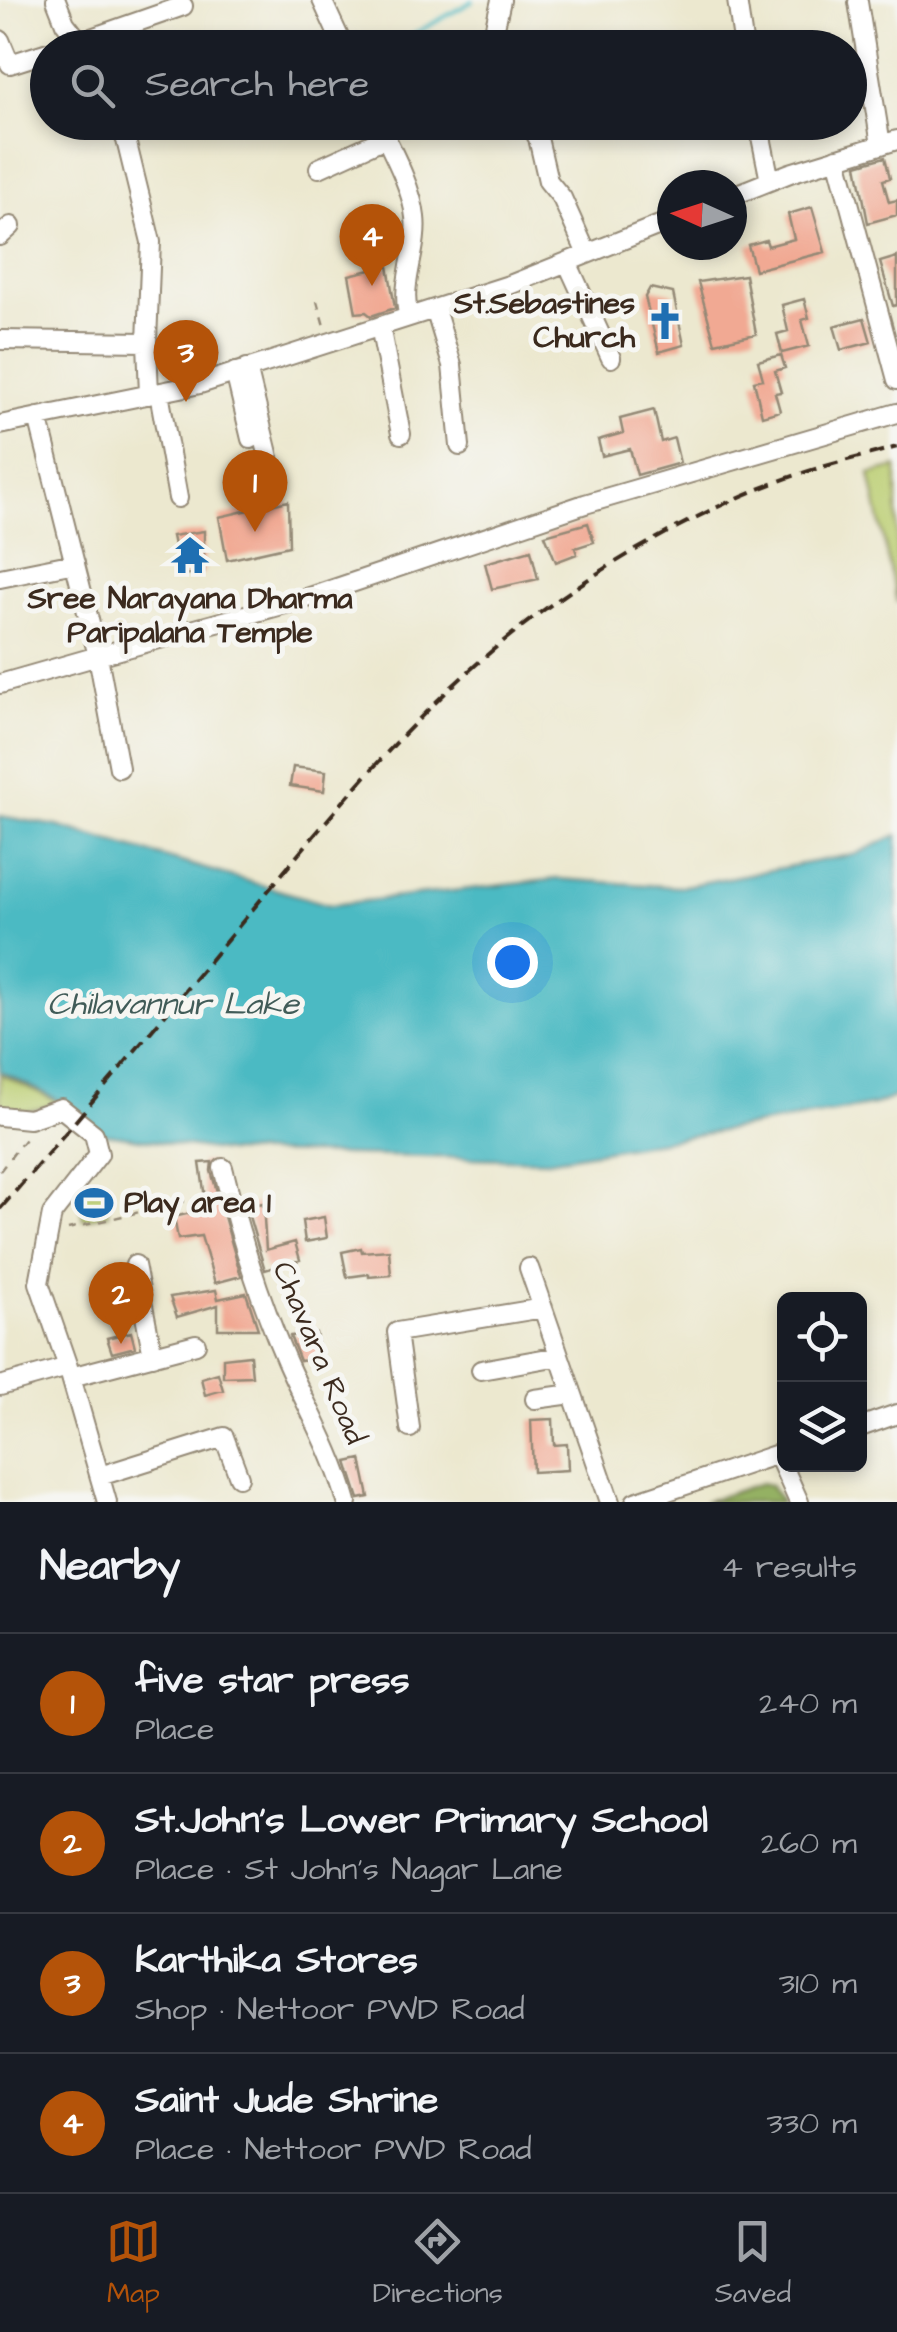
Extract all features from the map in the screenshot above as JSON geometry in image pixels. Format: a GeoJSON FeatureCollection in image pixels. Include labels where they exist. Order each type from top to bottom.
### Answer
{"type":"FeatureCollection","features":[{"type":"Feature","properties":{"kind":"street"},"geometry":{"type":"LineString","coordinates":[[56,0],[68,30]]}},
{"type":"Feature","properties":{"kind":"street"},"geometry":{"type":"LineString","coordinates":[[322,0],[336,30]]}},
{"type":"Feature","properties":{"kind":"street"},"geometry":{"type":"LineString","coordinates":[[495,30],[500,0]]}},
{"type":"Feature","properties":{"kind":"street"},"geometry":{"type":"LineString","coordinates":[[736,0],[741,30]]}},
{"type":"Feature","properties":{"kind":"street"},"geometry":{"type":"LineString","coordinates":[[858,2],[864,30]]}},
{"type":"Feature","properties":{"kind":"street"},"geometry":{"type":"LineString","coordinates":[[118,30],[183,6]]}},
{"type":"Feature","properties":{"kind":"street"},"geometry":{"type":"LineString","coordinates":[[747,190],[889,142],[867,43]]}},
{"type":"Feature","properties":{"kind":"street"},"geometry":{"type":"LineString","coordinates":[[2,51],[10,64],[30,58]]}},
{"type":"Feature","properties":{"kind":"street"},"geometry":{"type":"LineString","coordinates":[[126,140],[151,242],[147,342],[154,394],[178,498]]}},
{"type":"Feature","properties":{"kind":"street"},"geometry":{"type":"LineString","coordinates":[[320,168],[365,140]]}},
{"type":"Feature","properties":{"kind":"street"},"geometry":{"type":"LineString","coordinates":[[386,140],[415,217],[405,303],[410,317]]}},
{"type":"Feature","properties":{"kind":"street"},"geometry":{"type":"LineString","coordinates":[[538,140],[548,181],[562,198],[587,254]]}},
{"type":"Feature","properties":{"kind":"street"},"geometry":{"type":"LineString","coordinates":[[762,140],[770,181]]}},
{"type":"Feature","properties":{"kind":"street"},"geometry":{"type":"LineString","coordinates":[[837,158],[897,380]]}},
{"type":"Feature","properties":{"kind":"street"},"geometry":{"type":"LineString","coordinates":[[0,425],[154,394],[241,370],[512,284],[657,226]]}},
{"type":"Feature","properties":{"kind":"street"},"geometry":{"type":"LineString","coordinates":[[567,262],[610,358]]}},
{"type":"Feature","properties":{"kind":"street"},"geometry":{"type":"LineString","coordinates":[[435,309],[452,365],[460,446]]}},
{"type":"Feature","properties":{"kind":"street"},"geometry":{"type":"LineString","coordinates":[[380,326],[401,434]]}},
{"type":"Feature","properties":{"kind":"street"},"geometry":{"type":"LineString","coordinates":[[0,340],[147,342]]}},
{"type":"Feature","properties":{"kind":"street"},"geometry":{"type":"LineString","coordinates":[[241,370],[252,439]]}},
{"type":"Feature","properties":{"kind":"street"},"geometry":{"type":"LineString","coordinates":[[241,370],[273,474]]}},
{"type":"Feature","properties":{"kind":"street"},"geometry":{"type":"LineString","coordinates":[[0,684],[307,598],[585,504],[897,413]]}},
{"type":"Feature","properties":{"kind":"street"},"geometry":{"type":"LineString","coordinates":[[38,417],[98,656],[119,768]]}},
{"type":"Feature","properties":{"kind":"street"},"geometry":{"type":"LineString","coordinates":[[0,578],[75,563]]}},
{"type":"Feature","properties":{"kind":"street"},"geometry":{"type":"LineString","coordinates":[[0,1116],[29,1119],[61,1108],[94,1134],[99,1154],[52,1214],[39,1284],[70,1372],[107,1502]]}},
{"type":"Feature","properties":{"kind":"street","name":"Chavara Road"},"geometry":{"type":"LineString","coordinates":[[223,1168],[239,1234],[285,1358],[337,1464],[347,1502]]}},
{"type":"Feature","properties":{"kind":"street"},"geometry":{"type":"LineString","coordinates":[[136,1265],[152,1356]]}},
{"type":"Feature","properties":{"kind":"street"},"geometry":{"type":"LineString","coordinates":[[529,1268],[610,1502]]}},
{"type":"Feature","properties":{"kind":"street"},"geometry":{"type":"LineString","coordinates":[[410,1428],[396,1332],[543,1308]]}},
{"type":"Feature","properties":{"kind":"street"},"geometry":{"type":"LineString","coordinates":[[0,1386],[196,1344]]}},
{"type":"Feature","properties":{"kind":"street"},"geometry":{"type":"LineString","coordinates":[[481,1370],[559,1356]]}},
{"type":"Feature","properties":{"kind":"street"},"geometry":{"type":"LineString","coordinates":[[535,1399],[572,1394]]}},
{"type":"Feature","properties":{"kind":"street"},"geometry":{"type":"LineString","coordinates":[[867,1425],[897,1414]]}},
{"type":"Feature","properties":{"kind":"street"},"geometry":{"type":"LineString","coordinates":[[100,1476],[224,1437],[239,1477]]}},
{"type":"Feature","properties":{"kind":"street"},"geometry":{"type":"LineString","coordinates":[[635,1502],[777,1455]]}},
{"type":"Feature","properties":{"kind":"street"},"geometry":{"type":"LineString","coordinates":[[788,1472],[799,1502]]}},
{"type":"Feature","properties":{"kind":"path"},"geometry":{"type":"LineString","coordinates":[[317,301],[329,342]]}},
{"type":"Feature","properties":{"kind":"path"},"geometry":{"type":"LineString","coordinates":[[0,1171],[44,1114]]}},
{"type":"Feature","properties":{"kind":"path"},"geometry":{"type":"LineString","coordinates":[[47,1234],[229,1191]]}},
{"type":"Feature","properties":{"kind":"green space"},"geometry":{"type":"Polygon","coordinates":[[[897,467],[897,603],[870,474],[897,467]]]}},
{"type":"Feature","properties":{"kind":"green space"},"geometry":{"type":"Polygon","coordinates":[[[0,1074],[61,1103],[28,1111],[0,1109],[0,1074]]]}},
{"type":"Feature","properties":{"kind":"green space","name":"Play area 1"},"geometry":{"type":"Polygon","coordinates":[[[106,1187],[108,1214],[83,1219],[78,1193],[106,1187]]]}},
{"type":"Feature","properties":{"kind":"green space"},"geometry":{"type":"Polygon","coordinates":[[[761,1483],[770,1485],[782,1502],[704,1502],[761,1483]]]}},
{"type":"Feature","properties":{"kind":"water","name":"Chilavannur Lake"},"geometry":{"type":"Polygon","coordinates":[[[0,816],[57,826],[330,905],[557,879],[679,887],[856,854],[897,835],[897,1096],[875,1105],[548,1160],[226,1152],[101,1133],[74,1108],[0,1071],[0,816]]]}},
{"type":"Feature","properties":{"kind":"building"},"geometry":{"type":"Polygon","coordinates":[[[885,157],[890,178],[883,180],[889,202],[897,200],[897,215],[868,223],[857,165],[885,157]]]}},
{"type":"Feature","properties":{"kind":"building"},"geometry":{"type":"Polygon","coordinates":[[[812,207],[825,252],[755,270],[748,245],[766,240],[768,246],[794,239],[788,214],[812,207]]]}},
{"type":"Feature","properties":{"kind":"building"},"geometry":{"type":"Polygon","coordinates":[[[897,257],[897,305],[893,306],[880,262],[897,257]]]}},
{"type":"Feature","properties":{"kind":"building"},"geometry":{"type":"Polygon","coordinates":[[[388,266],[395,308],[371,316],[356,313],[349,275],[388,266]]]}},
{"type":"Feature","properties":{"kind":"building"},"geometry":{"type":"Polygon","coordinates":[[[745,275],[756,334],[715,343],[698,282],[745,275]]]}},
{"type":"Feature","properties":{"kind":"building","name":"St.Sebastines Church"},"geometry":{"type":"Polygon","coordinates":[[[650,288],[673,293],[684,345],[659,352],[645,297],[650,288]]]}},
{"type":"Feature","properties":{"kind":"building"},"geometry":{"type":"Polygon","coordinates":[[[804,299],[809,318],[802,320],[809,346],[782,353],[777,334],[788,331],[782,305],[804,299]]]}},
{"type":"Feature","properties":{"kind":"building"},"geometry":{"type":"Polygon","coordinates":[[[864,318],[871,342],[841,350],[834,326],[864,318]]]}},
{"type":"Feature","properties":{"kind":"building"},"geometry":{"type":"Polygon","coordinates":[[[781,355],[785,368],[775,371],[781,392],[775,393],[780,411],[762,416],[754,381],[763,379],[758,361],[781,355]]]}},
{"type":"Feature","properties":{"kind":"building"},"geometry":{"type":"Polygon","coordinates":[[[654,410],[661,442],[674,438],[680,463],[637,475],[630,449],[602,456],[598,440],[623,433],[620,419],[654,410]]]}},
{"type":"Feature","properties":{"kind":"building"},"geometry":{"type":"Polygon","coordinates":[[[288,501],[289,546],[227,560],[219,517],[288,501]]]}},
{"type":"Feature","properties":{"kind":"building"},"geometry":{"type":"Polygon","coordinates":[[[588,523],[594,542],[575,548],[577,554],[556,562],[545,535],[588,523]]]}},
{"type":"Feature","properties":{"kind":"building","name":"Sree Narayana Dharma Paripalana Temple"},"geometry":{"type":"Polygon","coordinates":[[[204,531],[204,573],[180,575],[172,536],[204,531]]]}},
{"type":"Feature","properties":{"kind":"building"},"geometry":{"type":"Polygon","coordinates":[[[531,550],[538,579],[492,589],[485,563],[531,550]]]}},
{"type":"Feature","properties":{"kind":"building"},"geometry":{"type":"Polygon","coordinates":[[[293,767],[326,771],[324,791],[290,786],[293,767]]]}},
{"type":"Feature","properties":{"kind":"building"},"geometry":{"type":"Polygon","coordinates":[[[212,1162],[211,1171],[241,1276],[215,1283],[201,1236],[178,1239],[174,1217],[203,1210],[200,1163],[212,1162]]]}},
{"type":"Feature","properties":{"kind":"building"},"geometry":{"type":"Polygon","coordinates":[[[263,1203],[266,1250],[295,1242],[300,1260],[265,1270],[246,1206],[263,1203]]]}},
{"type":"Feature","properties":{"kind":"building"},"geometry":{"type":"Polygon","coordinates":[[[324,1217],[327,1238],[305,1242],[302,1221],[324,1217]]]}},
{"type":"Feature","properties":{"kind":"building"},"geometry":{"type":"Polygon","coordinates":[[[361,1248],[362,1252],[389,1250],[391,1275],[347,1277],[342,1252],[361,1248]]]}},
{"type":"Feature","properties":{"kind":"building"},"geometry":{"type":"Polygon","coordinates":[[[216,1290],[218,1299],[246,1293],[258,1329],[218,1329],[218,1305],[177,1317],[170,1297],[216,1290]]]}},
{"type":"Feature","properties":{"kind":"building"},"geometry":{"type":"Polygon","coordinates":[[[131,1332],[135,1347],[112,1353],[107,1338],[131,1332]]]}},
{"type":"Feature","properties":{"kind":"building"},"geometry":{"type":"Polygon","coordinates":[[[316,1333],[320,1358],[300,1361],[290,1336],[316,1333]]]}},
{"type":"Feature","properties":{"kind":"building"},"geometry":{"type":"Polygon","coordinates":[[[250,1355],[252,1376],[223,1377],[223,1358],[250,1355]]]}},
{"type":"Feature","properties":{"kind":"building"},"geometry":{"type":"Polygon","coordinates":[[[218,1373],[223,1390],[205,1395],[201,1378],[218,1373]]]}},
{"type":"Feature","properties":{"kind":"building"},"geometry":{"type":"Polygon","coordinates":[[[553,1419],[554,1445],[567,1444],[568,1470],[533,1472],[531,1420],[553,1419]]]}},
{"type":"Feature","properties":{"kind":"building"},"geometry":{"type":"Polygon","coordinates":[[[361,1459],[369,1497],[359,1499],[347,1462],[361,1459]]]}},
{"type":"Feature","properties":{"kind":"waterway"},"geometry":{"type":"LineString","coordinates":[[421,30],[473,1]]}},
{"type":"Feature","properties":{"kind":"railway"},"geometry":{"type":"LineString","coordinates":[[0,1209],[346,799],[407,731],[506,639],[574,589],[691,520],[771,484],[897,447]]}},
{"type":"Feature","properties":{"kind":"place","name":"Saint Jude Shrine"},"geometry":{"type":"Point","coordinates":[372,286]}},
{"type":"Feature","properties":{"kind":"place","name":"St.Sebastines Church"},"geometry":{"type":"Point","coordinates":[665,321]}},
{"type":"Feature","properties":{"kind":"place","name":"Karthika Stores"},"geometry":{"type":"Point","coordinates":[186,402]}},
{"type":"Feature","properties":{"kind":"place","name":"five star press"},"geometry":{"type":"Point","coordinates":[255,532]}},
{"type":"Feature","properties":{"kind":"place","name":"Sree Narayana Dharma Paripalana Temple"},"geometry":{"type":"Point","coordinates":[190,555]}},
{"type":"Feature","properties":{"kind":"place","name":"Play area 1"},"geometry":{"type":"Point","coordinates":[94,1203]}},
{"type":"Feature","properties":{"kind":"place","name":"St.John's Lower Primary School"},"geometry":{"type":"Point","coordinates":[121,1344]}}]}
